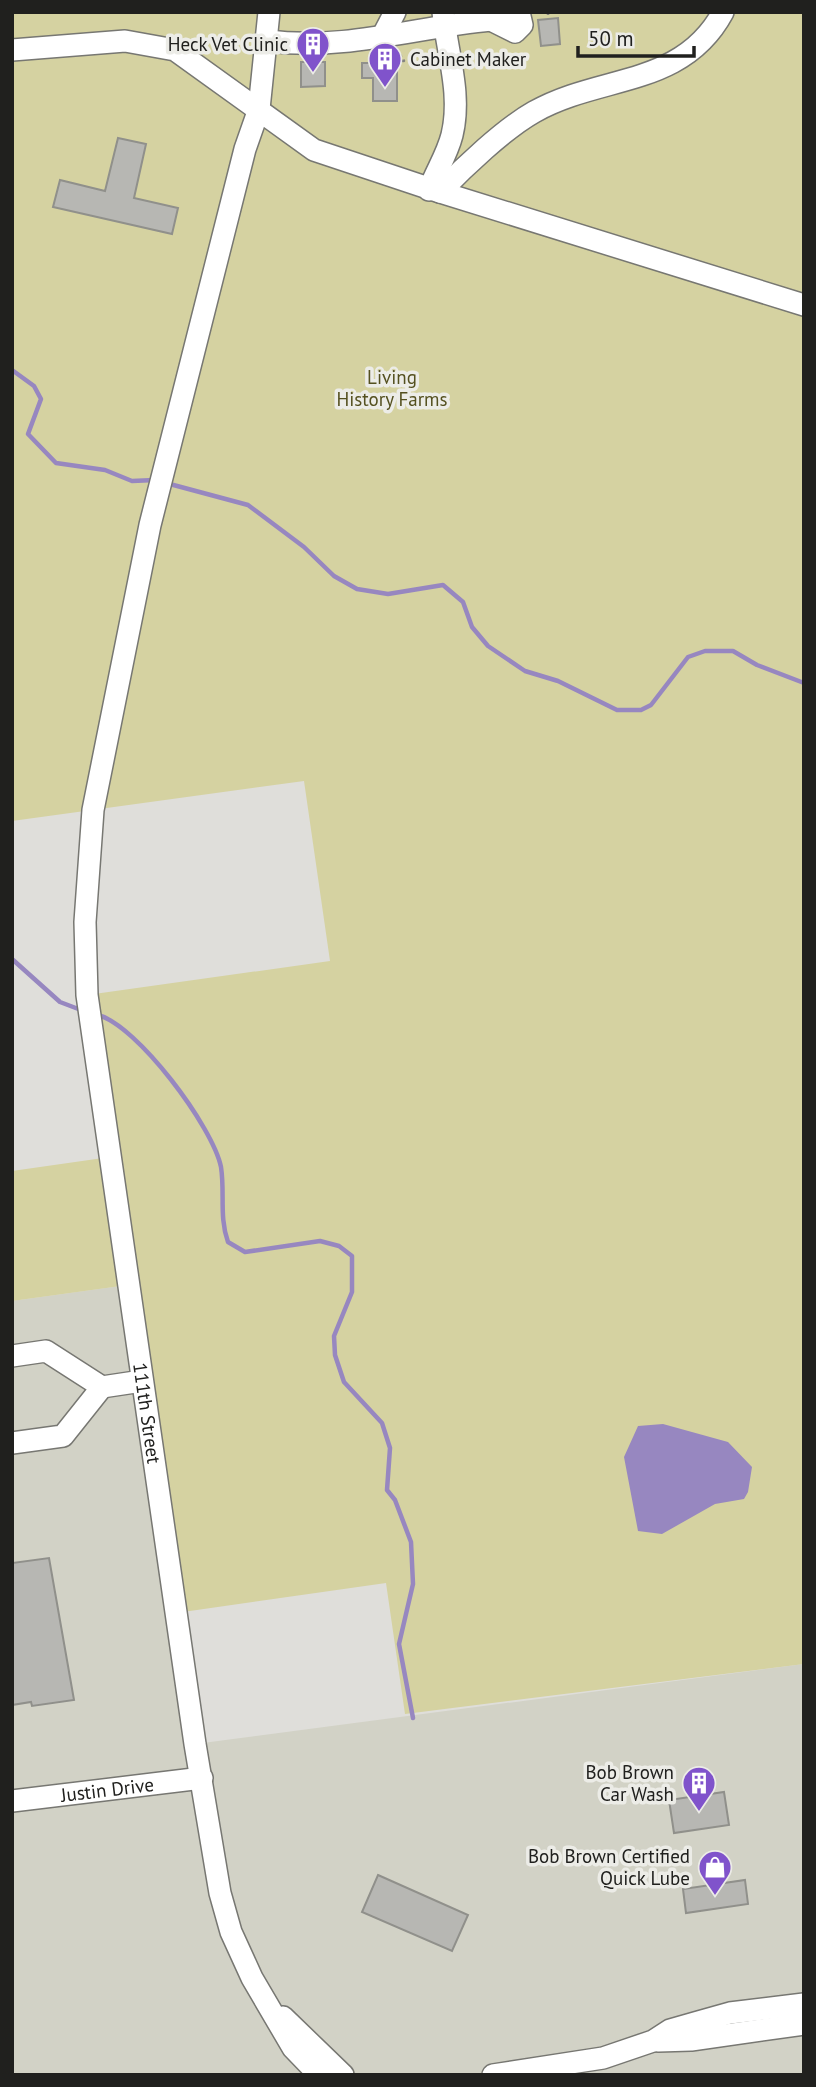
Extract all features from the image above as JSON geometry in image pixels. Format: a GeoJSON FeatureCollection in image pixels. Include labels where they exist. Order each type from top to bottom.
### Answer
{"type":"FeatureCollection","features":[{"type":"Feature","properties":{"kind":"street","name":"111th Street"},"geometry":{"type":"LineString","coordinates":[[270,12],[259,109],[245,149],[150,525],[93,810],[85,922],[88,995],[142,1381],[220,1893],[252,1978],[293,2048],[319,2075]]}},
{"type":"Feature","properties":{"kind":"street"},"geometry":{"type":"LineString","coordinates":[[386,51],[395,12]]}},
{"type":"Feature","properties":{"kind":"street"},"geometry":{"type":"LineString","coordinates":[[268,41],[386,51],[444,20],[497,16],[515,32],[522,25],[519,12]]}},
{"type":"Feature","properties":{"kind":"street"},"geometry":{"type":"LineString","coordinates":[[434,191],[534,112],[593,88],[642,75],[680,60],[711,34],[723,12]]}},
{"type":"Feature","properties":{"kind":"street"},"geometry":{"type":"LineString","coordinates":[[434,191],[453,132],[455,94],[452,58],[444,20]]}},
{"type":"Feature","properties":{"kind":"street"},"geometry":{"type":"LineString","coordinates":[[12,50],[125,41],[175,50],[314,150],[434,191],[804,305]]}},
{"type":"Feature","properties":{"kind":"street"},"geometry":{"type":"LineString","coordinates":[[12,1356],[46,1351],[102,1387],[142,1381]]}},
{"type":"Feature","properties":{"kind":"street"},"geometry":{"type":"LineString","coordinates":[[12,1443],[63,1436],[102,1387]]}},
{"type":"Feature","properties":{"kind":"street","name":"Justin Drive"},"geometry":{"type":"LineString","coordinates":[[12,1801],[202,1778]]}},
{"type":"Feature","properties":{"kind":"street","name":"111th Street"},"geometry":{"type":"LineString","coordinates":[[268,2004],[342,2075]]}},
{"type":"Feature","properties":{"kind":"street"},"geometry":{"type":"LineString","coordinates":[[493,2075],[603,2058],[653,2041],[670,2030],[730,2013],[804,2004]]}},
{"type":"Feature","properties":{"kind":"street"},"geometry":{"type":"LineString","coordinates":[[653,2041],[691,2040],[804,2024]]}},
{"type":"Feature","properties":{"kind":"path"},"geometry":{"type":"LineString","coordinates":[[375,59],[386,51]]}},
{"type":"Feature","properties":{"kind":"shaded area"},"geometry":{"type":"Polygon","coordinates":[[[128,1285],[195,1744],[804,1664],[804,2075],[12,2075],[12,1301],[128,1285]]]}},
{"type":"Feature","properties":{"kind":"shaded area"},"geometry":{"type":"Polygon","coordinates":[[[663,1424],[728,1442],[752,1467],[748,1492],[744,1499],[715,1504],[662,1534],[638,1531],[624,1457],[638,1426],[663,1424]]]}},
{"type":"Feature","properties":{"kind":"green space","name":"Living History Farms"},"geometry":{"type":"Polygon","coordinates":[[[12,12],[804,12],[804,1664],[405,1714],[386,1583],[176,1613],[128,1285],[12,1301],[12,1171],[110,1157],[87,995],[330,961],[304,781],[12,821],[12,12]]]}},
{"type":"Feature","properties":{"kind":"building"},"geometry":{"type":"Polygon","coordinates":[[[558,18],[560,44],[541,46],[538,20],[558,18]]]}},
{"type":"Feature","properties":{"kind":"building","name":"Heck Vet Clinic"},"geometry":{"type":"Polygon","coordinates":[[[301,62],[325,62],[325,86],[301,87],[301,62]]]}},
{"type":"Feature","properties":{"kind":"building","name":"Cabinet Maker"},"geometry":{"type":"Polygon","coordinates":[[[362,63],[397,63],[397,101],[373,101],[373,78],[362,78],[362,63]]]}},
{"type":"Feature","properties":{"kind":"building"},"geometry":{"type":"Polygon","coordinates":[[[118,138],[146,144],[134,198],[178,208],[172,234],[53,207],[60,180],[105,191],[118,138]]]}},
{"type":"Feature","properties":{"kind":"building"},"geometry":{"type":"Polygon","coordinates":[[[49,1558],[74,1700],[32,1706],[31,1702],[12,1705],[12,1563],[49,1558]]]}},
{"type":"Feature","properties":{"kind":"building","name":"Bob Brown Car Wash"},"geometry":{"type":"Polygon","coordinates":[[[724,1792],[729,1825],[674,1833],[669,1800],[724,1792]]]}},
{"type":"Feature","properties":{"kind":"building"},"geometry":{"type":"Polygon","coordinates":[[[378,1875],[468,1915],[452,1951],[362,1912],[378,1875]]]}},
{"type":"Feature","properties":{"kind":"building","name":"Bob Brown Certified Quick Lube"},"geometry":{"type":"Polygon","coordinates":[[[745,1880],[748,1904],[686,1913],[683,1889],[745,1880]]]}},
{"type":"Feature","properties":{"kind":"waterway"},"geometry":{"type":"LineString","coordinates":[[12,370],[34,386],[41,399],[28,434],[56,463],[105,470],[132,481],[155,480]]}},
{"type":"Feature","properties":{"kind":"waterway"},"geometry":{"type":"LineString","coordinates":[[166,483],[248,505],[304,547],[334,576],[357,589],[388,594],[443,585],[463,602],[472,627],[488,646],[525,671],[558,681],[617,710],[641,710],[651,705],[688,657],[705,651],[733,651],[757,665],[804,683]]}},
{"type":"Feature","properties":{"kind":"waterway"},"geometry":{"type":"LineString","coordinates":[[12,959],[60,1002],[81,1010]]}},
{"type":"Feature","properties":{"kind":"waterway"},"geometry":{"type":"LineString","coordinates":[[98,1015],[133,1037],[152,1057],[204,1128],[221,1167],[224,1223],[228,1242],[245,1252],[320,1241],[339,1246],[352,1256],[352,1292],[334,1336],[335,1355],[344,1382],[382,1423],[390,1448],[387,1490],[395,1500],[411,1542],[413,1584],[399,1644],[413,1718]]}},
{"type":"Feature","properties":{"kind":"place","name":"Heck Vet Clinic"},"geometry":{"type":"Point","coordinates":[313,74]}},
{"type":"Feature","properties":{"kind":"place","name":"Cabinet Maker"},"geometry":{"type":"Point","coordinates":[385,89]}},
{"type":"Feature","properties":{"kind":"place","name":"Bob Brown Car Wash"},"geometry":{"type":"Point","coordinates":[699,1813]}},
{"type":"Feature","properties":{"kind":"place","name":"Bob Brown Certified Quick Lube"},"geometry":{"type":"Point","coordinates":[715,1897]}}]}
